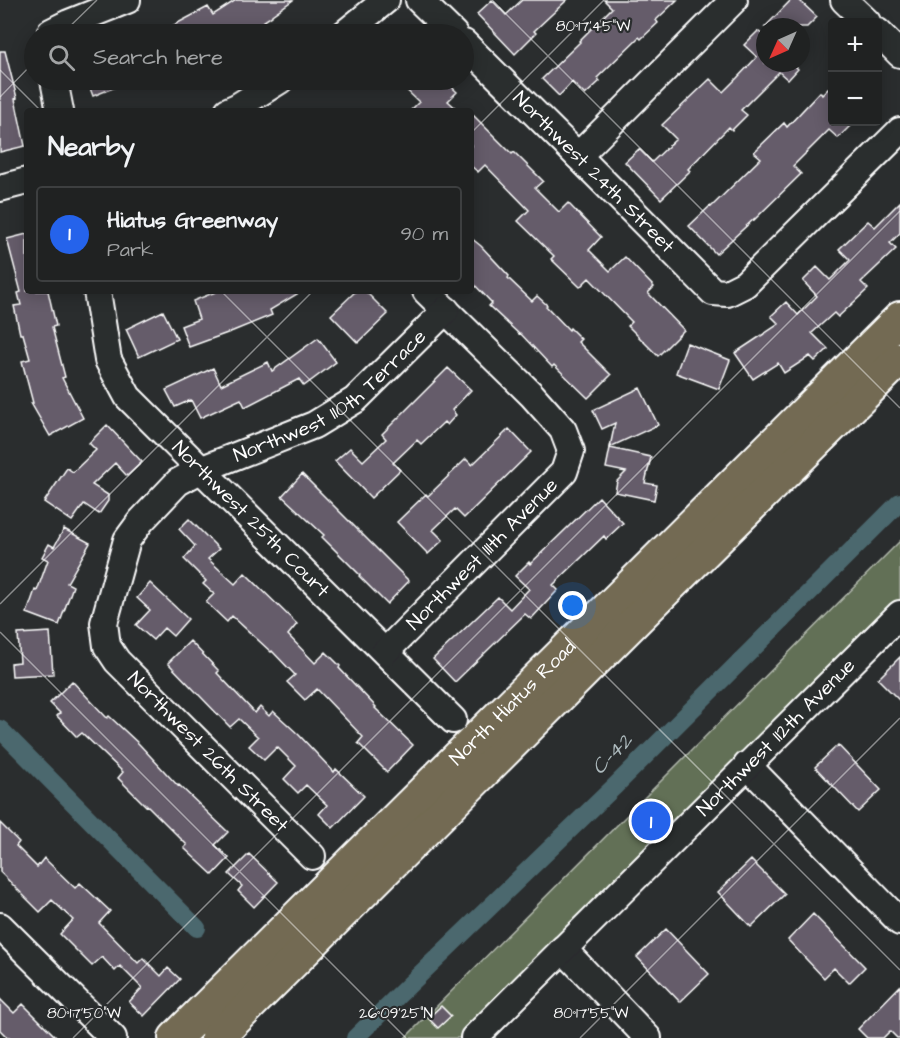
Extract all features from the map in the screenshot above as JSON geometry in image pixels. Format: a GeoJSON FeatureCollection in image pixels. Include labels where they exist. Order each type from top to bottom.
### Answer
{"type":"FeatureCollection","features":[{"type":"Feature","properties":{"kind":"main road","name":"North Hiatus Road"},"geometry":{"type":"LineString","coordinates":[[175,1038],[900,318]]}},
{"type":"Feature","properties":{"kind":"main road","name":"North Hiatus Road"},"geometry":{"type":"LineString","coordinates":[[217,1038],[900,359]]}},
{"type":"Feature","properties":{"kind":"street"},"geometry":{"type":"LineString","coordinates":[[70,24],[127,0]]}},
{"type":"Feature","properties":{"kind":"street"},"geometry":{"type":"LineString","coordinates":[[356,24],[386,0]]}},
{"type":"Feature","properties":{"kind":"street"},"geometry":{"type":"LineString","coordinates":[[578,156],[734,0]]}},
{"type":"Feature","properties":{"kind":"street"},"geometry":{"type":"LineString","coordinates":[[844,0],[863,18]]}},
{"type":"Feature","properties":{"kind":"street"},"geometry":{"type":"LineString","coordinates":[[429,3],[446,24]]}},
{"type":"Feature","properties":{"kind":"street"},"geometry":{"type":"LineString","coordinates":[[882,36],[900,54]]}},
{"type":"Feature","properties":{"kind":"street","name":"Northwest 24th Street"},"geometry":{"type":"LineString","coordinates":[[474,54],[713,292],[727,293],[745,284],[900,131]]}},
{"type":"Feature","properties":{"kind":"street"},"geometry":{"type":"LineString","coordinates":[[56,90],[59,108]]}},
{"type":"Feature","properties":{"kind":"street"},"geometry":{"type":"LineString","coordinates":[[235,108],[264,90]]}},
{"type":"Feature","properties":{"kind":"street"},"geometry":{"type":"LineString","coordinates":[[0,188],[24,182]]}},
{"type":"Feature","properties":{"kind":"street","name":"Northwest 25th Court"},"geometry":{"type":"LineString","coordinates":[[98,294],[108,360],[128,398],[453,720]]}},
{"type":"Feature","properties":{"kind":"street"},"geometry":{"type":"LineString","coordinates":[[429,294],[446,310]]}},
{"type":"Feature","properties":{"kind":"street","name":"Northwest 110th Terrace"},"geometry":{"type":"LineString","coordinates":[[107,645],[104,623],[128,540],[141,521],[178,482],[200,470],[314,425],[355,400],[446,310]]}},
{"type":"Feature","properties":{"kind":"street","name":"Northwest 111th Avenue"},"geometry":{"type":"LineString","coordinates":[[385,652],[564,472],[571,451],[563,430],[532,395],[446,310]]}},
{"type":"Feature","properties":{"kind":"street","name":"Northwest 112th Avenue"},"geometry":{"type":"LineString","coordinates":[[474,1038],[900,614]]}},
{"type":"Feature","properties":{"kind":"street","name":"Northwest 26th Street"},"geometry":{"type":"LineString","coordinates":[[107,645],[117,661],[312,856]]}},
{"type":"Feature","properties":{"kind":"street"},"geometry":{"type":"LineString","coordinates":[[747,765],[900,922]]}},
{"type":"Feature","properties":{"kind":"street"},"geometry":{"type":"LineString","coordinates":[[0,927],[113,1038]]}},
{"type":"Feature","properties":{"kind":"street"},"geometry":{"type":"LineString","coordinates":[[563,949],[648,1038]]}},
{"type":"Feature","properties":{"kind":"green space"},"geometry":{"type":"Polygon","coordinates":[[[900,541],[900,603],[462,1038],[405,1038],[900,541]]]}},
{"type":"Feature","properties":{"kind":"building"},"geometry":{"type":"Polygon","coordinates":[[[236,0],[293,0],[260,24],[176,24],[208,7],[213,15],[236,0]]]}},
{"type":"Feature","properties":{"kind":"building"},"geometry":{"type":"Polygon","coordinates":[[[492,0],[506,15],[522,0],[567,0],[534,31],[536,33],[515,54],[477,14],[492,0]]]}},
{"type":"Feature","properties":{"kind":"building"},"geometry":{"type":"Polygon","coordinates":[[[604,0],[677,0],[656,20],[658,23],[641,39],[639,37],[597,78],[600,81],[585,95],[572,82],[559,96],[542,79],[612,8],[604,0]]]}},
{"type":"Feature","properties":{"kind":"building"},"geometry":{"type":"Polygon","coordinates":[[[791,0],[799,0],[817,17],[810,24],[810,18],[774,18],[791,0]]]}},
{"type":"Feature","properties":{"kind":"building"},"geometry":{"type":"Polygon","coordinates":[[[756,33],[756,56],[744,45],[756,33]]]}},
{"type":"Feature","properties":{"kind":"building"},"geometry":{"type":"Polygon","coordinates":[[[0,51],[5,51],[17,98],[15,99],[24,146],[0,152],[0,51]]]}},
{"type":"Feature","properties":{"kind":"building"},"geometry":{"type":"Polygon","coordinates":[[[756,58],[756,72],[779,72],[741,110],[747,115],[732,130],[729,127],[688,169],[690,171],[661,199],[625,162],[639,149],[652,162],[676,139],[662,125],[710,79],[723,92],[756,58]]]}},
{"type":"Feature","properties":{"kind":"building"},"geometry":{"type":"Polygon","coordinates":[[[779,72],[795,72],[788,80],[779,72]]]}},
{"type":"Feature","properties":{"kind":"building"},"geometry":{"type":"Polygon","coordinates":[[[828,89],[828,126],[850,126],[838,138],[829,130],[793,166],[801,174],[716,254],[689,226],[761,158],[754,152],[784,123],[787,127],[820,92],[822,95],[828,89]]]}},
{"type":"Feature","properties":{"kind":"building"},"geometry":{"type":"Polygon","coordinates":[[[91,90],[108,90],[93,96],[91,90]]]}},
{"type":"Feature","properties":{"kind":"building"},"geometry":{"type":"Polygon","coordinates":[[[406,90],[455,90],[457,92],[448,101],[456,108],[413,108],[419,102],[406,90]]]}},
{"type":"Feature","properties":{"kind":"building"},"geometry":{"type":"Polygon","coordinates":[[[474,116],[543,181],[535,188],[559,212],[568,203],[601,237],[589,250],[610,271],[625,257],[654,287],[648,293],[684,330],[658,356],[628,326],[632,322],[589,278],[580,287],[551,259],[554,256],[518,221],[529,210],[485,165],[478,172],[474,169],[474,116]]]}},
{"type":"Feature","properties":{"kind":"building"},"geometry":{"type":"Polygon","coordinates":[[[900,202],[900,233],[890,243],[896,249],[861,282],[868,289],[838,317],[834,313],[812,333],[828,349],[815,361],[810,356],[784,373],[778,363],[753,379],[735,353],[779,324],[771,316],[786,302],[798,315],[817,296],[803,281],[817,267],[830,280],[850,260],[839,249],[868,221],[875,227],[900,202]]]}},
{"type":"Feature","properties":{"kind":"building"},"geometry":{"type":"Polygon","coordinates":[[[24,235],[24,294],[49,294],[56,326],[52,327],[65,377],[62,378],[83,418],[50,436],[31,403],[33,403],[22,361],[30,359],[23,334],[20,334],[14,306],[21,305],[18,293],[21,292],[7,239],[24,235]]]}},
{"type":"Feature","properties":{"kind":"building"},"geometry":{"type":"Polygon","coordinates":[[[474,240],[532,301],[537,296],[547,305],[569,330],[570,328],[581,339],[578,342],[611,375],[588,398],[489,306],[492,303],[474,284],[474,240]]]}},
{"type":"Feature","properties":{"kind":"building"},"geometry":{"type":"Polygon","coordinates":[[[210,294],[297,294],[270,310],[272,315],[189,347],[181,326],[199,319],[193,301],[210,294]]]}},
{"type":"Feature","properties":{"kind":"building"},"geometry":{"type":"Polygon","coordinates":[[[353,294],[368,294],[388,314],[358,343],[331,315],[353,294]]]}},
{"type":"Feature","properties":{"kind":"building"},"geometry":{"type":"Polygon","coordinates":[[[163,311],[177,339],[139,357],[126,329],[163,311]]]}},
{"type":"Feature","properties":{"kind":"building"},"geometry":{"type":"Polygon","coordinates":[[[318,338],[336,362],[304,386],[299,379],[245,407],[241,399],[200,418],[191,400],[175,407],[166,390],[213,368],[221,385],[268,362],[272,371],[318,338]]]}},
{"type":"Feature","properties":{"kind":"building"},"geometry":{"type":"Polygon","coordinates":[[[687,343],[730,360],[719,389],[676,373],[687,343]]]}},
{"type":"Feature","properties":{"kind":"building"},"geometry":{"type":"Polygon","coordinates":[[[448,368],[471,390],[452,410],[456,415],[447,425],[444,422],[421,444],[417,440],[393,463],[400,470],[371,498],[335,461],[350,448],[363,461],[386,439],[382,434],[448,368]]]}},
{"type":"Feature","properties":{"kind":"building"},"geometry":{"type":"Polygon","coordinates":[[[640,388],[658,425],[610,447],[615,423],[602,429],[593,410],[640,388]]]}},
{"type":"Feature","properties":{"kind":"building"},"geometry":{"type":"Polygon","coordinates":[[[107,425],[142,462],[127,476],[115,463],[92,485],[108,495],[108,501],[99,514],[84,504],[72,521],[44,502],[67,468],[73,472],[96,450],[89,443],[107,425]]]}},
{"type":"Feature","properties":{"kind":"building"},"geometry":{"type":"Polygon","coordinates":[[[509,429],[531,452],[464,518],[455,509],[433,530],[443,540],[428,554],[397,522],[466,459],[472,465],[509,429]]]}},
{"type":"Feature","properties":{"kind":"building"},"geometry":{"type":"Polygon","coordinates":[[[610,448],[651,457],[645,483],[657,485],[654,500],[615,492],[617,481],[626,472],[606,468],[610,448]]]}},
{"type":"Feature","properties":{"kind":"building"},"geometry":{"type":"Polygon","coordinates":[[[302,474],[409,581],[387,604],[322,537],[324,535],[282,496],[302,474]]]}},
{"type":"Feature","properties":{"kind":"building"},"geometry":{"type":"Polygon","coordinates":[[[599,497],[623,523],[606,539],[604,536],[553,585],[558,590],[531,619],[525,614],[455,682],[433,659],[498,597],[510,609],[529,589],[515,576],[599,497]]]}},
{"type":"Feature","properties":{"kind":"building"},"geometry":{"type":"Polygon","coordinates":[[[189,519],[219,549],[208,559],[235,584],[245,573],[297,624],[288,635],[315,663],[326,652],[375,708],[413,745],[387,772],[358,743],[363,737],[317,689],[305,700],[287,682],[295,675],[272,651],[232,616],[227,622],[206,602],[214,594],[203,584],[206,581],[184,559],[195,546],[179,529],[189,519]]]}},
{"type":"Feature","properties":{"kind":"building"},"geometry":{"type":"Polygon","coordinates":[[[64,529],[90,543],[67,583],[73,586],[59,625],[27,613],[48,560],[42,557],[49,544],[54,547],[64,529]]]}},
{"type":"Feature","properties":{"kind":"building"},"geometry":{"type":"Polygon","coordinates":[[[150,583],[188,619],[173,636],[164,628],[153,640],[136,625],[150,610],[137,598],[150,583]]]}},
{"type":"Feature","properties":{"kind":"building"},"geometry":{"type":"Polygon","coordinates":[[[50,632],[53,674],[12,676],[11,663],[20,662],[18,634],[50,632]]]}},
{"type":"Feature","properties":{"kind":"building"},"geometry":{"type":"Polygon","coordinates":[[[190,641],[255,713],[260,707],[269,716],[273,711],[334,772],[336,769],[364,796],[333,828],[319,814],[327,805],[306,785],[298,793],[284,779],[296,766],[277,747],[264,760],[249,746],[258,737],[239,719],[230,727],[168,663],[190,641]]]}},
{"type":"Feature","properties":{"kind":"building"},"geometry":{"type":"Polygon","coordinates":[[[900,657],[900,701],[878,679],[900,657]]]}},
{"type":"Feature","properties":{"kind":"building"},"geometry":{"type":"Polygon","coordinates":[[[72,681],[107,718],[109,716],[139,744],[178,786],[228,832],[215,845],[229,858],[213,875],[184,848],[187,845],[118,778],[123,772],[82,733],[77,737],[57,716],[60,713],[50,703],[72,681]]]}},
{"type":"Feature","properties":{"kind":"building"},"geometry":{"type":"Polygon","coordinates":[[[838,745],[881,790],[858,812],[815,767],[838,745]]]}},
{"type":"Feature","properties":{"kind":"building"},"geometry":{"type":"Polygon","coordinates":[[[0,823],[19,842],[16,846],[37,867],[44,858],[75,888],[80,883],[110,911],[99,923],[138,963],[143,958],[161,976],[168,968],[180,979],[144,1016],[129,1002],[142,988],[120,966],[115,971],[102,957],[92,966],[60,934],[73,920],[52,900],[40,912],[0,872],[0,823]]]}},
{"type":"Feature","properties":{"kind":"building"},"geometry":{"type":"Polygon","coordinates":[[[249,854],[278,882],[254,907],[238,891],[242,886],[229,874],[249,854]]]}},
{"type":"Feature","properties":{"kind":"building"},"geometry":{"type":"Polygon","coordinates":[[[751,860],[785,894],[751,927],[718,892],[751,860]]]}},
{"type":"Feature","properties":{"kind":"building"},"geometry":{"type":"Polygon","coordinates":[[[813,914],[865,967],[849,983],[834,968],[824,978],[788,940],[813,914]]]}},
{"type":"Feature","properties":{"kind":"building"},"geometry":{"type":"Polygon","coordinates":[[[666,929],[709,974],[680,1002],[637,957],[666,929]]]}},
{"type":"Feature","properties":{"kind":"building"},"geometry":{"type":"Polygon","coordinates":[[[900,986],[900,1038],[890,1031],[883,1038],[867,1038],[858,1029],[900,986]]]}},
{"type":"Feature","properties":{"kind":"building"},"geometry":{"type":"Polygon","coordinates":[[[0,999],[14,1013],[23,1004],[57,1038],[8,1038],[0,1030],[0,999]]]}},
{"type":"Feature","properties":{"kind":"building"},"geometry":{"type":"Polygon","coordinates":[[[441,1006],[451,1016],[438,1028],[428,1018],[441,1006]]]}},
{"type":"Feature","properties":{"kind":"waterway","name":"C-42"},"geometry":{"type":"LineString","coordinates":[[355,1038],[615,786],[900,502]]}},
{"type":"Feature","properties":{"kind":"waterway"},"geometry":{"type":"LineString","coordinates":[[0,729],[197,928]]}},
{"type":"Feature","properties":{"kind":"place","name":"Hiatus Greenway"},"geometry":{"type":"Point","coordinates":[651,821]}}]}
